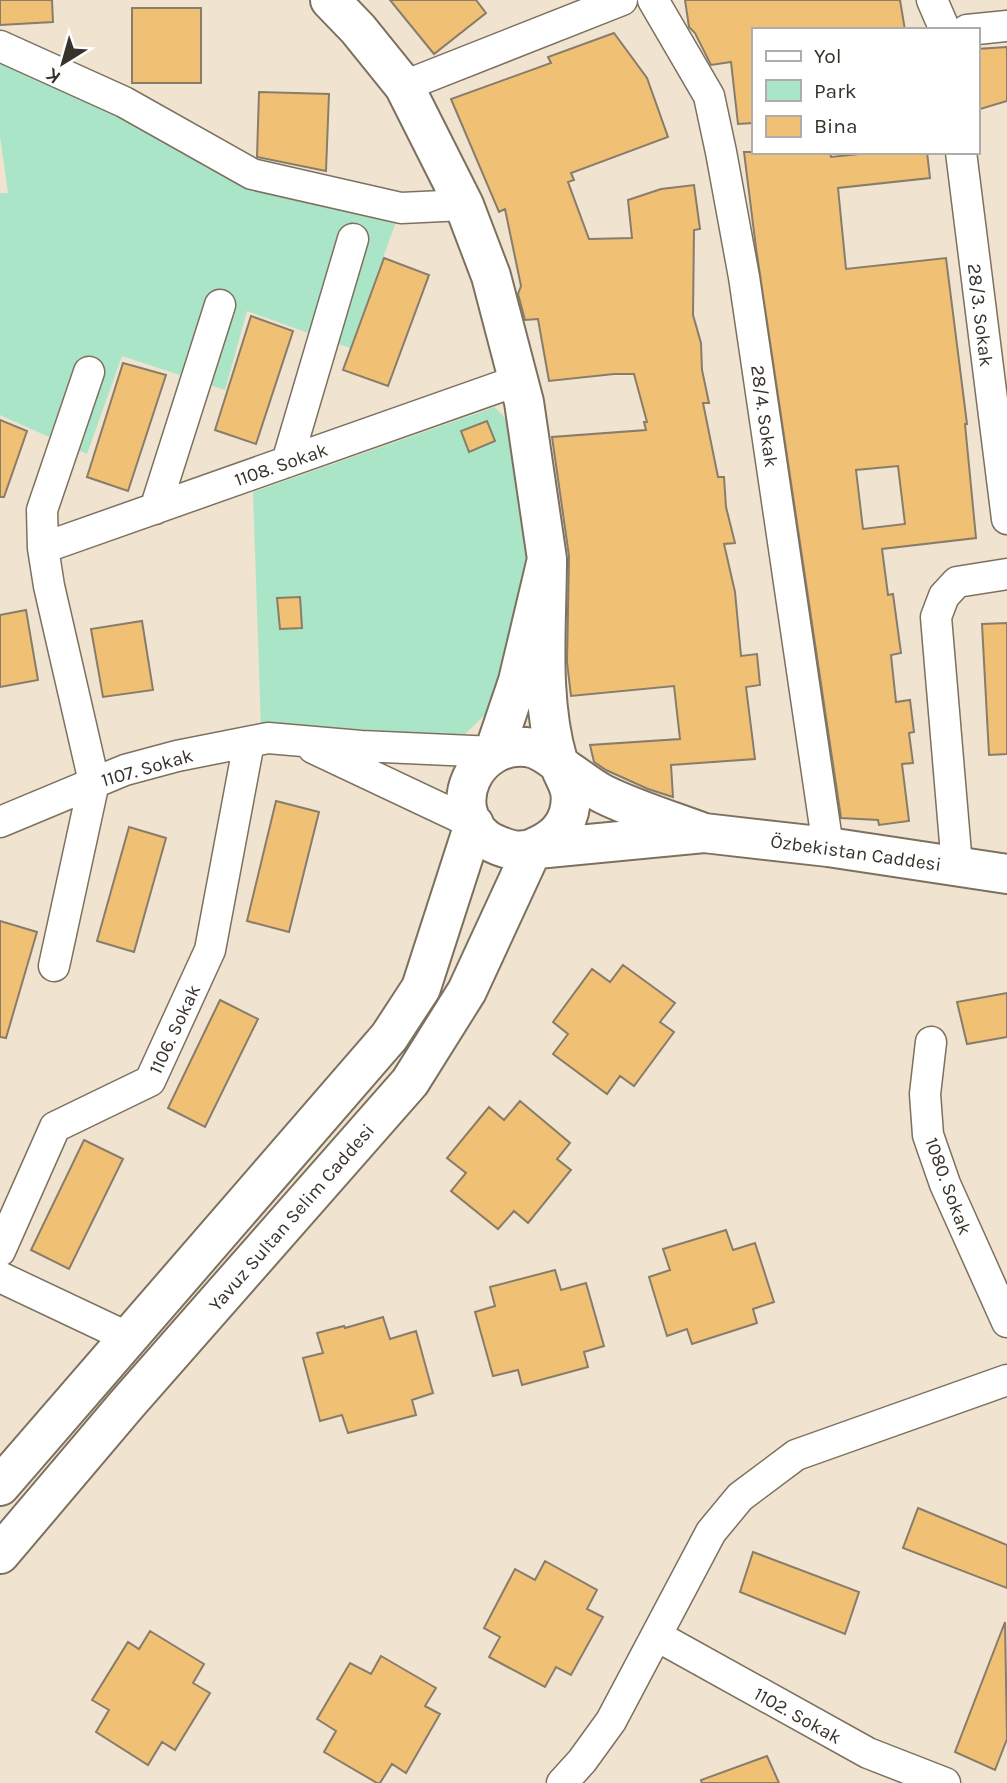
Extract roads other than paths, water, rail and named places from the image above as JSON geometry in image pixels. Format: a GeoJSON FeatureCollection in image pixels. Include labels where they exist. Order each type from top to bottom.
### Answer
{"type":"FeatureCollection","features":[{"type":"Feature","properties":{"kind":"street"},"geometry":{"type":"LineString","coordinates":[[330,0],[358,29],[404,86],[464,205],[491,276],[519,380],[547,559],[547,701],[558,764],[567,779],[571,796],[569,813],[562,829],[549,841],[533,848]]}},
{"type":"Feature","properties":{"kind":"street"},"geometry":{"type":"LineString","coordinates":[[404,86],[622,0]]}},
{"type":"Feature","properties":{"kind":"street","name":"28/4. Sokak"},"geometry":{"type":"LineString","coordinates":[[653,0],[709,96],[714,118],[744,276],[828,847]]}},
{"type":"Feature","properties":{"kind":"street"},"geometry":{"type":"LineString","coordinates":[[933,0],[944,28]]}},
{"type":"Feature","properties":{"kind":"street"},"geometry":{"type":"LineString","coordinates":[[979,29],[1007,26]]}},
{"type":"Feature","properties":{"kind":"street"},"geometry":{"type":"LineString","coordinates":[[0,46],[124,102],[252,174],[401,208],[464,205]]}},
{"type":"Feature","properties":{"kind":"street","name":"28/3. Sokak"},"geometry":{"type":"LineString","coordinates":[[961,154],[1003,453],[1007,519]]}},
{"type":"Feature","properties":{"kind":"street"},"geometry":{"type":"LineString","coordinates":[[287,462],[353,239]]}},
{"type":"Feature","properties":{"kind":"street"},"geometry":{"type":"LineString","coordinates":[[155,509],[220,305]]}},
{"type":"Feature","properties":{"kind":"street"},"geometry":{"type":"LineString","coordinates":[[54,966],[94,782],[49,586],[43,548],[42,510],[89,372]]}},
{"type":"Feature","properties":{"kind":"street","name":"1108. Sokak"},"geometry":{"type":"LineString","coordinates":[[43,548],[519,380]]}},
{"type":"Feature","properties":{"kind":"street"},"geometry":{"type":"LineString","coordinates":[[494,752],[518,681],[547,559]]}},
{"type":"Feature","properties":{"kind":"street"},"geometry":{"type":"LineString","coordinates":[[957,866],[936,617],[944,596],[957,582],[1007,574]]}},
{"type":"Feature","properties":{"kind":"street","name":"1107. Sokak"},"geometry":{"type":"LineString","coordinates":[[0,822],[125,770],[177,756],[268,738],[361,746],[494,752]]}},
{"type":"Feature","properties":{"kind":"street","name":"1107. Sokak"},"geometry":{"type":"LineString","coordinates":[[301,741],[327,756],[474,824]]}},
{"type":"Feature","properties":{"kind":"street","name":"1106. Sokak"},"geometry":{"type":"LineString","coordinates":[[0,1251],[55,1127],[150,1081],[211,950],[249,742]]}},
{"type":"Feature","properties":{"kind":"street"},"geometry":{"type":"LineString","coordinates":[[511,747],[528,747],[544,753],[603,794],[704,833],[516,850],[499,846],[485,838],[474,824],[468,809],[467,792],[471,776],[481,762],[494,752],[511,747]]}},
{"type":"Feature","properties":{"kind":"street"},"geometry":{"type":"LineString","coordinates":[[0,1486],[389,1037],[421,988],[474,824]]}},
{"type":"Feature","properties":{"kind":"street","name":"Özbekistan Caddesi"},"geometry":{"type":"LineString","coordinates":[[704,833],[828,847],[1007,874]]}},
{"type":"Feature","properties":{"kind":"street","name":"Yavuz Sultan Selim Caddesi"},"geometry":{"type":"LineString","coordinates":[[0,1553],[410,1082],[467,991],[533,848]]}},
{"type":"Feature","properties":{"kind":"street","name":"1080. Sokak"},"geometry":{"type":"LineString","coordinates":[[931,1042],[925,1094],[928,1135],[945,1184],[1007,1322]]}},
{"type":"Feature","properties":{"kind":"street"},"geometry":{"type":"LineString","coordinates":[[0,1277],[127,1337]]}},
{"type":"Feature","properties":{"kind":"street"},"geometry":{"type":"LineString","coordinates":[[562,1783],[611,1721],[711,1532],[740,1497],[796,1455],[1007,1380]]}},
{"type":"Feature","properties":{"kind":"street","name":"1102. Sokak"},"geometry":{"type":"LineString","coordinates":[[657,1636],[868,1753],[945,1783]]}}]}
